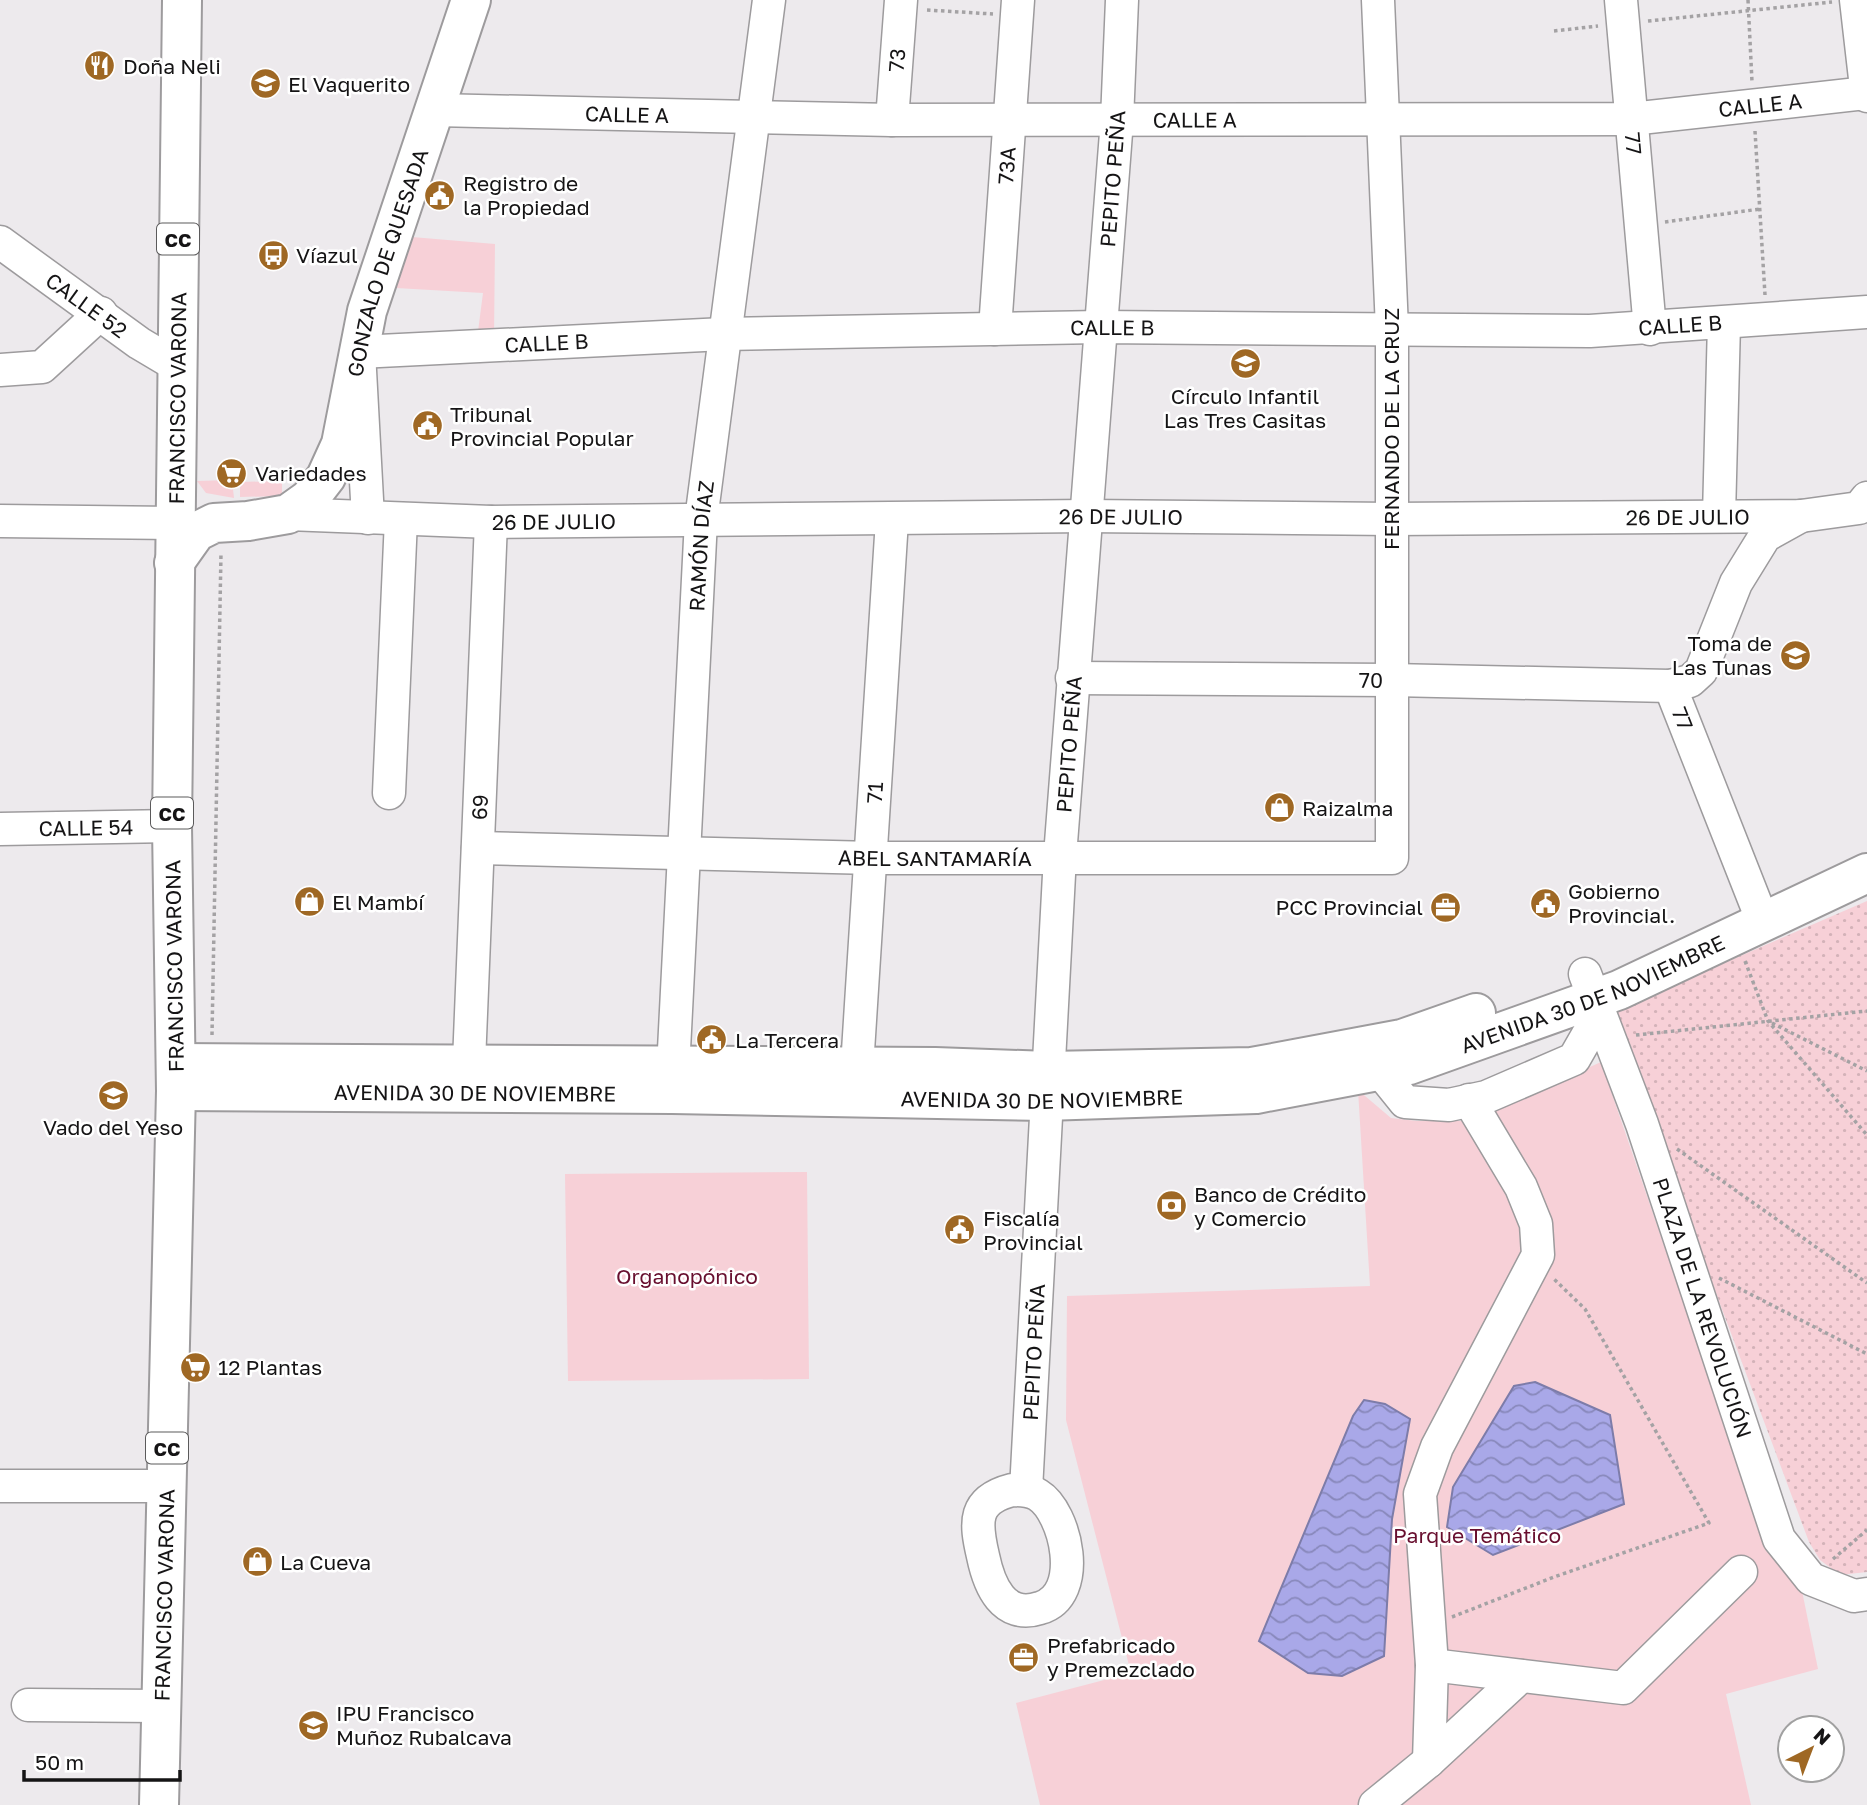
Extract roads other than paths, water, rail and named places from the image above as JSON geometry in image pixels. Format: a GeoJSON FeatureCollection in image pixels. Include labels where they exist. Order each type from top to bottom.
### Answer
{"type":"FeatureCollection","features":[{"type":"Feature","properties":{"kind":"main road","name":"FRANCISCO VARONA"},"geometry":{"type":"LineString","coordinates":[[159,1805],[166,1486],[188,1072],[172,827],[181,0]]}},
{"type":"Feature","properties":{"kind":"main road","name":"GONZALO DE QUESADA"},"geometry":{"type":"LineString","coordinates":[[288,514],[309,499],[326,477],[341,444],[367,311],[471,0]]}},
{"type":"Feature","properties":{"kind":"main road"},"geometry":{"type":"LineString","coordinates":[[174,479],[189,503],[218,523]]}},
{"type":"Feature","properties":{"kind":"main road"},"geometry":{"type":"LineString","coordinates":[[174,563],[196,532],[218,523],[288,514]]}},
{"type":"Feature","properties":{"kind":"main road","name":"AVENIDA 30 DE NOVIEMBRE"},"geometry":{"type":"LineString","coordinates":[[1751,918],[1850,850],[1867,845]]}},
{"type":"Feature","properties":{"kind":"main road","name":"AVENIDA 30 DE NOVIEMBRE"},"geometry":{"type":"LineString","coordinates":[[188,1072],[1047,1086],[1375,1058],[1402,1039],[1590,986],[1751,918],[1867,873]]}},
{"type":"Feature","properties":{"kind":"main road","name":"AVENIDA 30 DE NOVIEMBRE"},"geometry":{"type":"LineString","coordinates":[[673,1079],[857,1067],[1047,1086]]}},
{"type":"Feature","properties":{"kind":"street","name":"RAMÓN DÍAZ"},"geometry":{"type":"LineString","coordinates":[[673,1079],[701,520],[769,0]]}},
{"type":"Feature","properties":{"kind":"street","name":"PEPITO PEÑA"},"geometry":{"type":"LineString","coordinates":[[1026,1490],[1060,856],[1117,120],[1122,0]]}},
{"type":"Feature","properties":{"kind":"street","name":"FERNANDO DE LA CRUZ"},"geometry":{"type":"LineString","coordinates":[[1378,0],[1385,120],[1391,329],[1392,858]]}},
{"type":"Feature","properties":{"kind":"street"},"geometry":{"type":"LineString","coordinates":[[1849,1],[1867,95]]}},
{"type":"Feature","properties":{"kind":"street","name":"73"},"geometry":{"type":"LineString","coordinates":[[892,120],[901,4]]}},
{"type":"Feature","properties":{"kind":"street","name":"73A"},"geometry":{"type":"LineString","coordinates":[[995,329],[1017,7]]}},
{"type":"Feature","properties":{"kind":"street","name":"77"},"geometry":{"type":"LineString","coordinates":[[1622,12],[1650,329]]}},
{"type":"Feature","properties":{"kind":"street","name":"CALLE A"},"geometry":{"type":"LineString","coordinates":[[436,110],[892,120],[1631,119],[1867,95]]}},
{"type":"Feature","properties":{"kind":"street","name":"CALLE 52"},"geometry":{"type":"LineString","coordinates":[[0,242],[139,343],[176,365]]}},
{"type":"Feature","properties":{"kind":"street","name":"CALLE B"},"geometry":{"type":"LineString","coordinates":[[359,352],[724,334],[1099,327],[1650,329],[1867,312]]}},
{"type":"Feature","properties":{"kind":"street"},"geometry":{"type":"LineString","coordinates":[[0,370],[42,367],[101,313]]}},
{"type":"Feature","properties":{"kind":"street"},"geometry":{"type":"LineString","coordinates":[[1719,516],[1724,323]]}},
{"type":"Feature","properties":{"kind":"street"},"geometry":{"type":"LineString","coordinates":[[359,352],[368,518]]}},
{"type":"Feature","properties":{"kind":"street","name":"26 DE JULIO"},"geometry":{"type":"LineString","coordinates":[[288,514],[491,522],[1086,516],[1392,519],[1801,516],[1859,508],[1867,498]]}},
{"type":"Feature","properties":{"kind":"street","name":"77"},"geometry":{"type":"LineString","coordinates":[[1751,918],[1670,686],[1690,681],[1700,671],[1736,583],[1765,536],[1801,516]]}},
{"type":"Feature","properties":{"kind":"street"},"geometry":{"type":"LineString","coordinates":[[389,793],[401,519]]}},
{"type":"Feature","properties":{"kind":"street","name":"71"},"geometry":{"type":"LineString","coordinates":[[857,1067],[873,858],[892,520]]}},
{"type":"Feature","properties":{"kind":"street"},"geometry":{"type":"LineString","coordinates":[[0,521],[174,523]]}},
{"type":"Feature","properties":{"kind":"street","name":"69"},"geometry":{"type":"LineString","coordinates":[[468,1078],[491,522]]}},
{"type":"Feature","properties":{"kind":"street","name":"70"},"geometry":{"type":"LineString","coordinates":[[1072,678],[1392,680],[1670,686]]}},
{"type":"Feature","properties":{"kind":"street","name":"CALLE 54"},"geometry":{"type":"LineString","coordinates":[[0,829],[172,827]]}},
{"type":"Feature","properties":{"kind":"street","name":"ABEL SANTAMARÍA"},"geometry":{"type":"LineString","coordinates":[[478,848],[873,858],[1392,858]]}},
{"type":"Feature","properties":{"kind":"street"},"geometry":{"type":"LineString","coordinates":[[1375,1058],[1405,1102],[1449,1105],[1486,1097],[1574,1059],[1590,1031],[1590,986]]}},
{"type":"Feature","properties":{"kind":"street","name":"PLAZA DE LA REVOLUCIÓN"},"geometry":{"type":"LineString","coordinates":[[1590,986],[1611,1038],[1688,1262],[1779,1539],[1811,1579],[1854,1595],[1867,1594]]}},
{"type":"Feature","properties":{"kind":"street"},"geometry":{"type":"LineString","coordinates":[[1429,1761],[1432,1665],[1420,1494],[1437,1447],[1538,1255],[1536,1224],[1521,1187],[1469,1100]]}},
{"type":"Feature","properties":{"kind":"street"},"geometry":{"type":"LineString","coordinates":[[0,1486],[166,1486]]}},
{"type":"Feature","properties":{"kind":"street"},"geometry":{"type":"LineString","coordinates":[[1432,1665],[1623,1688],[1741,1572]]}},
{"type":"Feature","properties":{"kind":"street"},"geometry":{"type":"LineString","coordinates":[[1375,1805],[1429,1761],[1521,1676]]}},
{"type":"Feature","properties":{"kind":"street"},"geometry":{"type":"LineString","coordinates":[[28,1705],[160,1706]]}},
{"type":"Feature","properties":{"kind":"water"},"geometry":{"type":"Polygon","coordinates":[[[1535,1382],[1610,1415],[1624,1504],[1493,1555],[1447,1527],[1453,1487],[1514,1386],[1535,1382]]]}},
{"type":"Feature","properties":{"kind":"water"},"geometry":{"type":"Polygon","coordinates":[[[1364,1400],[1385,1404],[1410,1419],[1392,1519],[1384,1656],[1342,1676],[1308,1673],[1259,1641],[1353,1416],[1364,1400]]]}},
{"type":"Feature","properties":{"kind":"place","name":"Doña Neli"},"geometry":{"type":"Point","coordinates":[100,66]}},
{"type":"Feature","properties":{"kind":"place","name":"El Vaquerito"},"geometry":{"type":"Point","coordinates":[265,84]}},
{"type":"Feature","properties":{"kind":"place","name":"Registro de la Propiedad"},"geometry":{"type":"Point","coordinates":[440,195]}},
{"type":"Feature","properties":{"kind":"place","name":"Víazul"},"geometry":{"type":"Point","coordinates":[273,255]}},
{"type":"Feature","properties":{"kind":"place","name":"Círculo Infantil Las Tres Casitas"},"geometry":{"type":"Point","coordinates":[1245,364]}},
{"type":"Feature","properties":{"kind":"place","name":"Tribunal Provincial Popular"},"geometry":{"type":"Point","coordinates":[427,426]}},
{"type":"Feature","properties":{"kind":"place","name":"Variedades"},"geometry":{"type":"Point","coordinates":[232,473]}},
{"type":"Feature","properties":{"kind":"place","name":"Toma de Las Tunas"},"geometry":{"type":"Point","coordinates":[1795,655]}},
{"type":"Feature","properties":{"kind":"place","name":"Raizalma"},"geometry":{"type":"Point","coordinates":[1279,808]}},
{"type":"Feature","properties":{"kind":"place","name":"El Mambí"},"geometry":{"type":"Point","coordinates":[309,902]}},
{"type":"Feature","properties":{"kind":"place","name":"Gobierno Provincial."},"geometry":{"type":"Point","coordinates":[1545,903]}},
{"type":"Feature","properties":{"kind":"place","name":"PCC Provincial"},"geometry":{"type":"Point","coordinates":[1446,907]}},
{"type":"Feature","properties":{"kind":"place","name":"La Tercera"},"geometry":{"type":"Point","coordinates":[712,1040]}},
{"type":"Feature","properties":{"kind":"place","name":"Vado del Yeso"},"geometry":{"type":"Point","coordinates":[113,1095]}},
{"type":"Feature","properties":{"kind":"place","name":"Banco de Crédito y Comercio"},"geometry":{"type":"Point","coordinates":[1171,1206]}},
{"type":"Feature","properties":{"kind":"place","name":"Fiscalía Provincial"},"geometry":{"type":"Point","coordinates":[960,1230]}},
{"type":"Feature","properties":{"kind":"place","name":"12 Plantas"},"geometry":{"type":"Point","coordinates":[195,1367]}},
{"type":"Feature","properties":{"kind":"place","name":"La Cueva"},"geometry":{"type":"Point","coordinates":[257,1562]}},
{"type":"Feature","properties":{"kind":"place","name":"Prefabricado y Premezclado"},"geometry":{"type":"Point","coordinates":[1024,1657]}},
{"type":"Feature","properties":{"kind":"place","name":"IPU Francisco Muñoz Rubalcava"},"geometry":{"type":"Point","coordinates":[313,1725]}},
{"type":"Feature","properties":{"kind":"park label","name":"Organopónico"},"geometry":{"type":"Point","coordinates":[687,1276]}},
{"type":"Feature","properties":{"kind":"park label","name":"Parque Temático"},"geometry":{"type":"Point","coordinates":[1477,1535]}}]}
